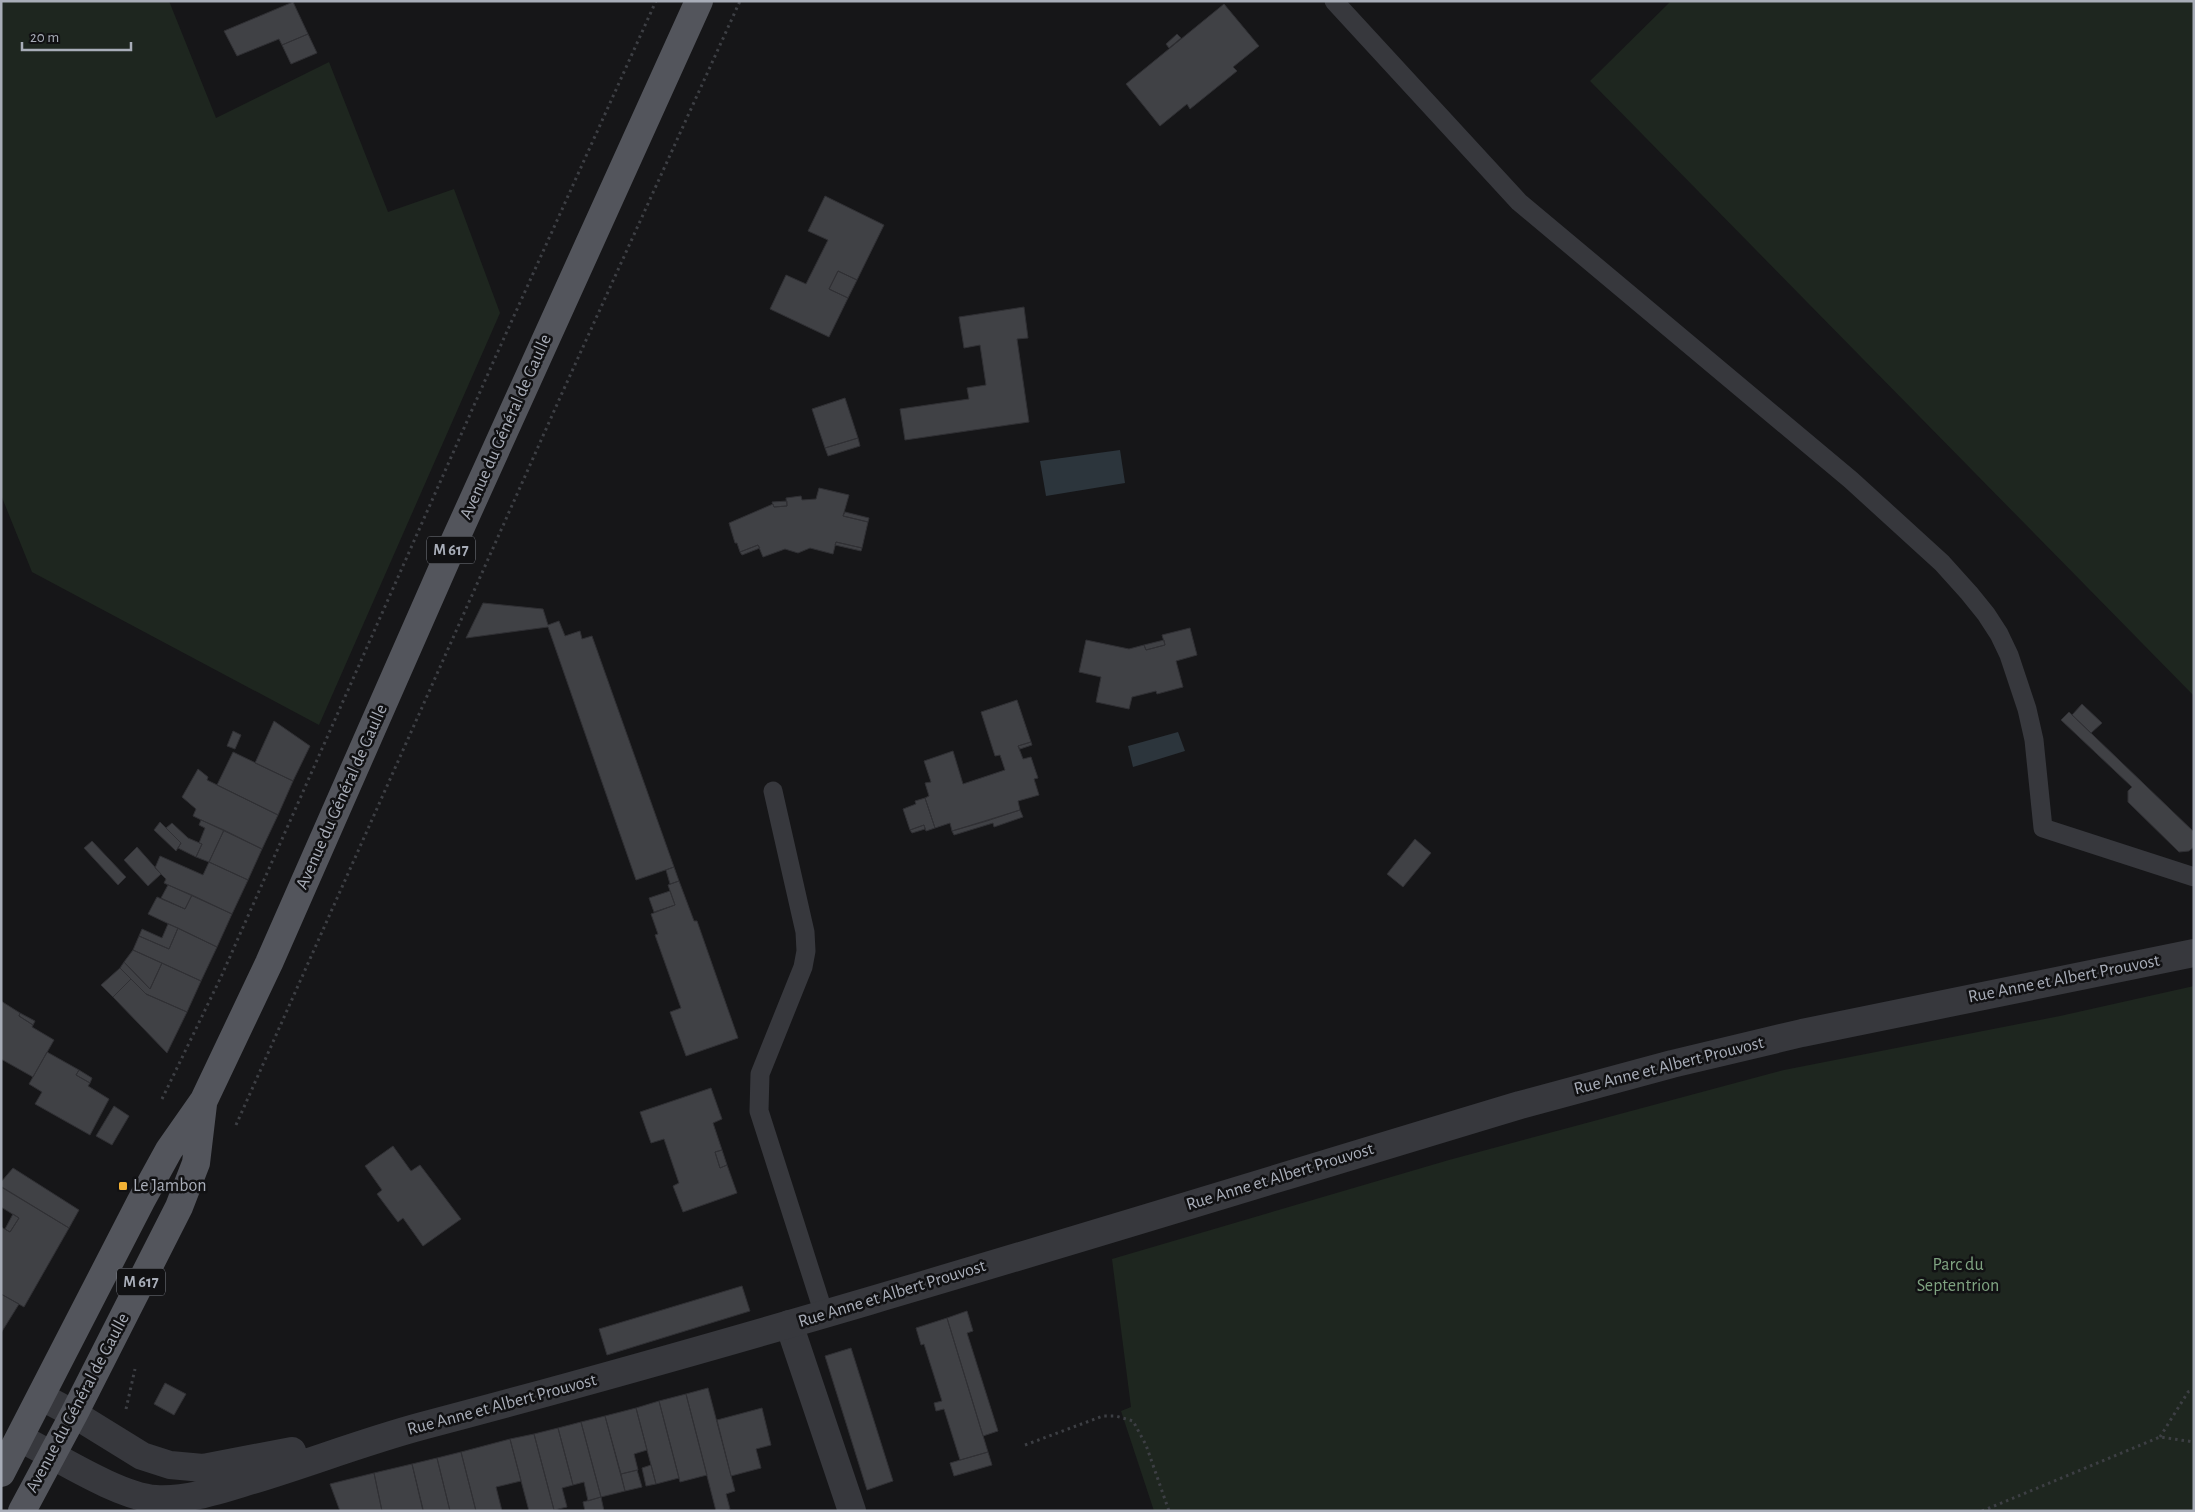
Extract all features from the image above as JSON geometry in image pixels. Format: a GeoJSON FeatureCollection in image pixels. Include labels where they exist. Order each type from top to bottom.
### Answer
{"type":"FeatureCollection","features":[{"type":"Feature","properties":{"kind":"main road","name":"Avenue du Général de Gaulle"},"geometry":{"type":"LineString","coordinates":[[1,1473],[42,1397],[153,1179],[169,1150],[204,1100],[269,962],[451,549],[699,1]]}},
{"type":"Feature","properties":{"kind":"main road","name":"Avenue du Général de Gaulle"},"geometry":{"type":"LineString","coordinates":[[22,1511],[53,1455],[185,1193],[196,1163],[204,1100]]}},
{"type":"Feature","properties":{"kind":"street","name":"Rue Anne et Albert Prouvost"},"geometry":{"type":"LineString","coordinates":[[20,1438],[128,1492],[156,1499],[173,1498],[228,1487],[314,1461],[375,1439],[612,1376],[1520,1105],[1664,1066],[1868,1019],[2194,953]]}},
{"type":"Feature","properties":{"kind":"street"},"geometry":{"type":"LineString","coordinates":[[789,1324],[852,1511]]}},
{"type":"Feature","properties":{"kind":"street","name":"Rue Anne et Albert Prouvost"},"geometry":{"type":"LineString","coordinates":[[42,1397],[74,1414],[142,1456],[155,1462],[187,1467],[219,1466],[302,1449],[375,1439]]}},
{"type":"Feature","properties":{"kind":"lane"},"geometry":{"type":"LineString","coordinates":[[1334,1],[1519,202],[1851,480],[1942,563],[1969,594],[1986,614],[1999,634],[2009,655],[2027,709],[2034,740],[2043,828],[2194,877]]}},
{"type":"Feature","properties":{"kind":"lane"},"geometry":{"type":"LineString","coordinates":[[773,791],[805,932],[806,951],[803,967],[760,1074],[759,1111],[824,1314]]}},
{"type":"Feature","properties":{"kind":"path"},"geometry":{"type":"LineString","coordinates":[[161,1101],[261,888],[495,358],[656,1]]}},
{"type":"Feature","properties":{"kind":"path"},"geometry":{"type":"LineString","coordinates":[[234,1131],[239,1116],[369,830],[567,382],[740,1]]}},
{"type":"Feature","properties":{"kind":"path"},"geometry":{"type":"LineString","coordinates":[[131,1395],[136,1367]]}},
{"type":"Feature","properties":{"kind":"path"},"geometry":{"type":"LineString","coordinates":[[2160,1437],[2188,1392],[2194,1390]]}},
{"type":"Feature","properties":{"kind":"path"},"geometry":{"type":"LineString","coordinates":[[1025,1445],[1103,1416],[1116,1416],[1133,1421],[1146,1444],[1169,1511]]}},
{"type":"Feature","properties":{"kind":"path"},"geometry":{"type":"LineString","coordinates":[[1982,1511],[2160,1437],[2194,1442]]}},
{"type":"Feature","properties":{"kind":"green space"},"geometry":{"type":"Polygon","coordinates":[[[1,1],[169,1],[216,118],[329,62],[388,212],[454,189],[500,313],[319,725],[32,572],[1,495],[1,1]]]}},
{"type":"Feature","properties":{"kind":"green space"},"geometry":{"type":"Polygon","coordinates":[[[1671,1],[2194,1],[2194,696],[1590,81],[1671,1]]]}},
{"type":"Feature","properties":{"kind":"green space","name":"Parc du Septentrion"},"geometry":{"type":"Polygon","coordinates":[[[2194,986],[2194,1511],[1154,1511],[1121,1411],[1131,1407],[1112,1259],[1449,1160],[1784,1070],[2060,1016],[2194,986]]]}},
{"type":"Feature","properties":{"kind":"shaded area"},"geometry":{"type":"Polygon","coordinates":[[[1120,450],[1125,483],[1046,496],[1040,461],[1120,450]]]}},
{"type":"Feature","properties":{"kind":"shaded area"},"geometry":{"type":"Polygon","coordinates":[[[1178,732],[1185,751],[1133,767],[1128,746],[1178,732]]]}},
{"type":"Feature","properties":{"kind":"building"},"geometry":{"type":"Polygon","coordinates":[[[293,2],[308,34],[282,45],[279,39],[237,56],[224,31],[293,2]]]}},
{"type":"Feature","properties":{"kind":"building"},"geometry":{"type":"Polygon","coordinates":[[[1224,4],[1259,46],[1233,67],[1237,71],[1190,109],[1187,104],[1160,126],[1126,84],[1224,4]]]}},
{"type":"Feature","properties":{"kind":"building"},"geometry":{"type":"Polygon","coordinates":[[[308,34],[317,53],[291,64],[282,45],[308,34]]]}},
{"type":"Feature","properties":{"kind":"building"},"geometry":{"type":"Polygon","coordinates":[[[1177,34],[1181,38],[1169,48],[1166,44],[1177,34]]]}},
{"type":"Feature","properties":{"kind":"building"},"geometry":{"type":"Polygon","coordinates":[[[825,196],[884,225],[857,280],[838,271],[829,289],[848,298],[829,337],[770,309],[786,275],[806,284],[828,240],[808,231],[825,196]]]}},
{"type":"Feature","properties":{"kind":"building"},"geometry":{"type":"Polygon","coordinates":[[[838,271],[857,280],[848,298],[829,289],[838,271]]]}},
{"type":"Feature","properties":{"kind":"building"},"geometry":{"type":"Polygon","coordinates":[[[1024,307],[1028,338],[1017,339],[1029,422],[905,440],[900,409],[969,399],[967,388],[986,385],[980,345],[964,348],[959,317],[1024,307]]]}},
{"type":"Feature","properties":{"kind":"building"},"geometry":{"type":"Polygon","coordinates":[[[845,398],[858,438],[825,448],[812,409],[845,398]]]}},
{"type":"Feature","properties":{"kind":"building"},"geometry":{"type":"Polygon","coordinates":[[[858,438],[860,446],[828,456],[825,448],[858,438]]]}},
{"type":"Feature","properties":{"kind":"building"},"geometry":{"type":"Polygon","coordinates":[[[819,488],[849,495],[843,516],[868,522],[862,548],[836,542],[833,554],[810,548],[798,553],[785,549],[763,557],[758,545],[740,552],[729,523],[773,504],[774,507],[787,506],[786,498],[801,496],[802,500],[816,499],[819,488]]]}},
{"type":"Feature","properties":{"kind":"building"},"geometry":{"type":"Polygon","coordinates":[[[787,501],[787,506],[774,507],[772,502],[787,501]]]}},
{"type":"Feature","properties":{"kind":"building"},"geometry":{"type":"Polygon","coordinates":[[[845,512],[869,518],[868,522],[843,516],[845,512]]]}},
{"type":"Feature","properties":{"kind":"building"},"geometry":{"type":"Polygon","coordinates":[[[836,542],[862,548],[861,551],[835,545],[836,542]]]}},
{"type":"Feature","properties":{"kind":"building"},"geometry":{"type":"Polygon","coordinates":[[[758,545],[760,548],[742,555],[740,552],[758,545]]]}},
{"type":"Feature","properties":{"kind":"building"},"geometry":{"type":"Polygon","coordinates":[[[483,603],[543,609],[548,625],[559,621],[565,636],[580,631],[582,639],[592,636],[674,867],[636,880],[548,627],[466,638],[483,603]]]}},
{"type":"Feature","properties":{"kind":"building"},"geometry":{"type":"Polygon","coordinates":[[[1190,628],[1197,655],[1176,661],[1183,687],[1157,694],[1156,691],[1132,697],[1129,709],[1096,702],[1101,677],[1079,672],[1086,640],[1129,649],[1144,645],[1146,650],[1165,645],[1162,635],[1190,628]]]}},
{"type":"Feature","properties":{"kind":"building"},"geometry":{"type":"Polygon","coordinates":[[[1164,640],[1165,645],[1146,650],[1144,645],[1164,640]]]}},
{"type":"Feature","properties":{"kind":"building"},"geometry":{"type":"Polygon","coordinates":[[[1017,700],[1031,742],[1018,746],[1023,759],[1031,757],[1038,778],[1034,779],[1039,795],[1018,801],[1020,810],[987,821],[952,831],[950,823],[935,828],[925,798],[929,796],[925,783],[931,782],[924,761],[953,751],[963,784],[1005,770],[1000,755],[995,756],[981,712],[1017,700]]]}},
{"type":"Feature","properties":{"kind":"building"},"geometry":{"type":"Polygon","coordinates":[[[2082,704],[2102,723],[2091,733],[2072,715],[2082,704]]]}},
{"type":"Feature","properties":{"kind":"building"},"geometry":{"type":"Polygon","coordinates":[[[2069,712],[2194,832],[2194,847],[2189,851],[2179,852],[2128,802],[2128,791],[2132,787],[2061,720],[2069,712]]]}},
{"type":"Feature","properties":{"kind":"building"},"geometry":{"type":"Polygon","coordinates":[[[274,721],[310,746],[293,781],[255,763],[274,721]]]}},
{"type":"Feature","properties":{"kind":"building"},"geometry":{"type":"Polygon","coordinates":[[[233,731],[241,735],[235,749],[227,746],[233,731]]]}},
{"type":"Feature","properties":{"kind":"building"},"geometry":{"type":"Polygon","coordinates":[[[1031,742],[1032,745],[1020,749],[1018,746],[1031,742]]]}},
{"type":"Feature","properties":{"kind":"building"},"geometry":{"type":"Polygon","coordinates":[[[233,752],[293,781],[278,815],[217,785],[233,752]]]}},
{"type":"Feature","properties":{"kind":"building"},"geometry":{"type":"Polygon","coordinates":[[[198,769],[208,777],[207,780],[278,815],[262,849],[193,816],[196,809],[182,797],[198,769]]]}},
{"type":"Feature","properties":{"kind":"building"},"geometry":{"type":"Polygon","coordinates":[[[925,798],[935,828],[926,831],[924,825],[910,830],[903,809],[916,804],[915,801],[925,798]]]}},
{"type":"Feature","properties":{"kind":"building"},"geometry":{"type":"Polygon","coordinates":[[[1020,810],[1023,817],[994,827],[993,823],[954,835],[952,831],[1020,810]]]}},
{"type":"Feature","properties":{"kind":"building"},"geometry":{"type":"Polygon","coordinates":[[[201,820],[224,830],[209,862],[196,857],[202,844],[199,843],[205,828],[199,825],[201,820]]]}},
{"type":"Feature","properties":{"kind":"building"},"geometry":{"type":"Polygon","coordinates":[[[160,822],[181,843],[176,851],[154,830],[160,822]]]}},
{"type":"Feature","properties":{"kind":"building"},"geometry":{"type":"Polygon","coordinates":[[[172,823],[188,838],[202,844],[196,857],[178,848],[181,843],[166,828],[172,823]]]}},
{"type":"Feature","properties":{"kind":"building"},"geometry":{"type":"Polygon","coordinates":[[[924,825],[925,829],[912,833],[910,830],[924,825]]]}},
{"type":"Feature","properties":{"kind":"building"},"geometry":{"type":"Polygon","coordinates":[[[224,830],[262,849],[248,880],[209,862],[224,830]]]}},
{"type":"Feature","properties":{"kind":"building"},"geometry":{"type":"Polygon","coordinates":[[[1415,839],[1431,853],[1403,887],[1387,874],[1415,839]]]}},
{"type":"Feature","properties":{"kind":"building"},"geometry":{"type":"Polygon","coordinates":[[[92,841],[126,877],[118,885],[84,848],[92,841]]]}},
{"type":"Feature","properties":{"kind":"building"},"geometry":{"type":"Polygon","coordinates":[[[137,847],[161,874],[148,886],[124,860],[137,847]]]}},
{"type":"Feature","properties":{"kind":"building"},"geometry":{"type":"Polygon","coordinates":[[[160,856],[203,875],[209,862],[248,880],[232,914],[164,883],[166,879],[155,868],[160,856]]]}},
{"type":"Feature","properties":{"kind":"building"},"geometry":{"type":"Polygon","coordinates":[[[674,867],[679,881],[670,884],[666,870],[674,867]]]}},
{"type":"Feature","properties":{"kind":"building"},"geometry":{"type":"Polygon","coordinates":[[[679,881],[694,921],[697,921],[738,1038],[686,1056],[670,1012],[681,1008],[655,935],[658,934],[651,914],[675,905],[668,885],[679,881]]]}},
{"type":"Feature","properties":{"kind":"building"},"geometry":{"type":"Polygon","coordinates":[[[168,885],[192,895],[185,909],[161,898],[168,885]]]}},
{"type":"Feature","properties":{"kind":"building"},"geometry":{"type":"Polygon","coordinates":[[[670,891],[675,905],[654,912],[649,898],[670,891]]]}},
{"type":"Feature","properties":{"kind":"building"},"geometry":{"type":"Polygon","coordinates":[[[192,895],[232,914],[217,947],[148,914],[157,897],[185,909],[192,895]]]}},
{"type":"Feature","properties":{"kind":"building"},"geometry":{"type":"Polygon","coordinates":[[[168,924],[178,928],[169,949],[139,936],[142,929],[162,938],[168,924]]]}},
{"type":"Feature","properties":{"kind":"building"},"geometry":{"type":"Polygon","coordinates":[[[178,928],[217,947],[201,981],[133,950],[139,936],[169,949],[178,928]]]}},
{"type":"Feature","properties":{"kind":"building"},"geometry":{"type":"Polygon","coordinates":[[[133,950],[162,963],[150,989],[124,962],[133,950]]]}},
{"type":"Feature","properties":{"kind":"building"},"geometry":{"type":"Polygon","coordinates":[[[124,962],[150,989],[162,963],[201,981],[187,1012],[146,994],[120,968],[124,962]]]}},
{"type":"Feature","properties":{"kind":"building"},"geometry":{"type":"Polygon","coordinates":[[[120,968],[131,979],[113,997],[101,985],[120,968]]]}},
{"type":"Feature","properties":{"kind":"building"},"geometry":{"type":"Polygon","coordinates":[[[131,979],[146,994],[187,1012],[167,1053],[113,997],[131,979]]]}},
{"type":"Feature","properties":{"kind":"building"},"geometry":{"type":"Polygon","coordinates":[[[1,1001],[20,1013],[19,1016],[33,1025],[32,1027],[54,1040],[33,1077],[1,1059],[1,1001]]]}},
{"type":"Feature","properties":{"kind":"building"},"geometry":{"type":"Polygon","coordinates":[[[20,1013],[35,1021],[33,1025],[19,1016],[20,1013]]]}},
{"type":"Feature","properties":{"kind":"building"},"geometry":{"type":"Polygon","coordinates":[[[47,1052],[79,1070],[76,1075],[90,1083],[88,1086],[109,1099],[90,1135],[35,1104],[42,1092],[29,1084],[47,1052]]]}},
{"type":"Feature","properties":{"kind":"building"},"geometry":{"type":"Polygon","coordinates":[[[79,1070],[92,1078],[90,1083],[76,1075],[79,1070]]]}},
{"type":"Feature","properties":{"kind":"building"},"geometry":{"type":"Polygon","coordinates":[[[711,1088],[722,1119],[713,1123],[722,1150],[715,1152],[720,1168],[727,1165],[737,1193],[683,1212],[673,1186],[679,1183],[664,1139],[651,1143],[640,1112],[711,1088]]]}},
{"type":"Feature","properties":{"kind":"building"},"geometry":{"type":"Polygon","coordinates":[[[114,1106],[129,1116],[112,1145],[96,1136],[114,1106]]]}},
{"type":"Feature","properties":{"kind":"building"},"geometry":{"type":"Polygon","coordinates":[[[393,1146],[411,1171],[420,1165],[461,1219],[423,1246],[403,1218],[398,1222],[377,1194],[382,1190],[365,1166],[393,1146]]]}},
{"type":"Feature","properties":{"kind":"building"},"geometry":{"type":"Polygon","coordinates":[[[722,1150],[727,1165],[720,1168],[715,1152],[722,1150]]]}},
{"type":"Feature","properties":{"kind":"building"},"geometry":{"type":"Polygon","coordinates":[[[13,1168],[79,1210],[69,1228],[1,1187],[1,1182],[13,1168]]]}},
{"type":"Feature","properties":{"kind":"building"},"geometry":{"type":"Polygon","coordinates":[[[2,1187],[69,1228],[24,1307],[1,1294],[1,1227],[10,1232],[19,1218],[1,1207],[2,1187]]]}},
{"type":"Feature","properties":{"kind":"building"},"geometry":{"type":"Polygon","coordinates":[[[13,1214],[19,1218],[10,1232],[5,1229],[13,1214]]]}},
{"type":"Feature","properties":{"kind":"building"},"geometry":{"type":"Polygon","coordinates":[[[742,1286],[750,1311],[607,1355],[599,1329],[742,1286]]]}},
{"type":"Feature","properties":{"kind":"building"},"geometry":{"type":"Polygon","coordinates":[[[1,1294],[19,1304],[1,1333],[1,1294]]]}},
{"type":"Feature","properties":{"kind":"building"},"geometry":{"type":"Polygon","coordinates":[[[967,1311],[973,1331],[967,1333],[998,1431],[983,1436],[947,1318],[967,1311]]]}},
{"type":"Feature","properties":{"kind":"building"},"geometry":{"type":"Polygon","coordinates":[[[947,1318],[988,1452],[960,1460],[944,1409],[936,1411],[934,1403],[942,1401],[924,1344],[921,1345],[916,1328],[947,1318]]]}},
{"type":"Feature","properties":{"kind":"building"},"geometry":{"type":"Polygon","coordinates":[[[851,1348],[893,1481],[867,1490],[825,1356],[851,1348]]]}},
{"type":"Feature","properties":{"kind":"building"},"geometry":{"type":"Polygon","coordinates":[[[165,1383],[186,1394],[174,1415],[154,1404],[165,1383]]]}},
{"type":"Feature","properties":{"kind":"building"},"geometry":{"type":"Polygon","coordinates":[[[708,1388],[735,1491],[726,1494],[730,1509],[725,1511],[716,1511],[686,1394],[708,1388]]]}},
{"type":"Feature","properties":{"kind":"building"},"geometry":{"type":"Polygon","coordinates":[[[686,1394],[707,1475],[680,1482],[659,1401],[686,1394]]]}},
{"type":"Feature","properties":{"kind":"building"},"geometry":{"type":"Polygon","coordinates":[[[659,1401],[679,1478],[656,1484],[636,1408],[659,1401]]]}},
{"type":"Feature","properties":{"kind":"building"},"geometry":{"type":"Polygon","coordinates":[[[636,1408],[647,1450],[634,1454],[638,1470],[621,1474],[605,1416],[636,1408]]]}},
{"type":"Feature","properties":{"kind":"building"},"geometry":{"type":"Polygon","coordinates":[[[762,1408],[771,1445],[756,1449],[761,1468],[731,1476],[717,1420],[762,1408]]]}},
{"type":"Feature","properties":{"kind":"building"},"geometry":{"type":"Polygon","coordinates":[[[605,1416],[625,1491],[601,1497],[581,1422],[605,1416]]]}},
{"type":"Feature","properties":{"kind":"building"},"geometry":{"type":"Polygon","coordinates":[[[581,1422],[601,1497],[588,1501],[584,1482],[573,1485],[558,1428],[581,1422]]]}},
{"type":"Feature","properties":{"kind":"building"},"geometry":{"type":"Polygon","coordinates":[[[558,1428],[573,1485],[562,1488],[567,1507],[554,1510],[534,1434],[558,1428]]]}},
{"type":"Feature","properties":{"kind":"building"},"geometry":{"type":"Polygon","coordinates":[[[534,1434],[554,1511],[529,1511],[510,1439],[534,1434]]]}},
{"type":"Feature","properties":{"kind":"building"},"geometry":{"type":"Polygon","coordinates":[[[510,1439],[521,1481],[496,1487],[502,1511],[476,1511],[461,1452],[510,1439]]]}},
{"type":"Feature","properties":{"kind":"building"},"geometry":{"type":"Polygon","coordinates":[[[461,1452],[476,1511],[450,1511],[437,1458],[461,1452]]]}},
{"type":"Feature","properties":{"kind":"building"},"geometry":{"type":"Polygon","coordinates":[[[988,1452],[992,1465],[954,1476],[950,1463],[988,1452]]]}},
{"type":"Feature","properties":{"kind":"building"},"geometry":{"type":"Polygon","coordinates":[[[437,1458],[450,1511],[423,1511],[412,1464],[437,1458]]]}},
{"type":"Feature","properties":{"kind":"building"},"geometry":{"type":"Polygon","coordinates":[[[412,1464],[423,1511],[382,1511],[374,1473],[412,1464]]]}},
{"type":"Feature","properties":{"kind":"building"},"geometry":{"type":"Polygon","coordinates":[[[651,1465],[656,1484],[646,1486],[642,1468],[651,1465]]]}},
{"type":"Feature","properties":{"kind":"building"},"geometry":{"type":"Polygon","coordinates":[[[637,1470],[642,1487],[625,1491],[621,1474],[637,1470]]]}},
{"type":"Feature","properties":{"kind":"building"},"geometry":{"type":"Polygon","coordinates":[[[374,1473],[382,1511],[340,1511],[330,1484],[374,1473]]]}},
{"type":"Feature","properties":{"kind":"building"},"geometry":{"type":"Polygon","coordinates":[[[601,1497],[604,1511],[585,1511],[583,1502],[601,1497]]]}},
{"type":"Feature","properties":{"kind":"place","name":"Le Jambon"},"geometry":{"type":"Point","coordinates":[123,1186]}}]}
